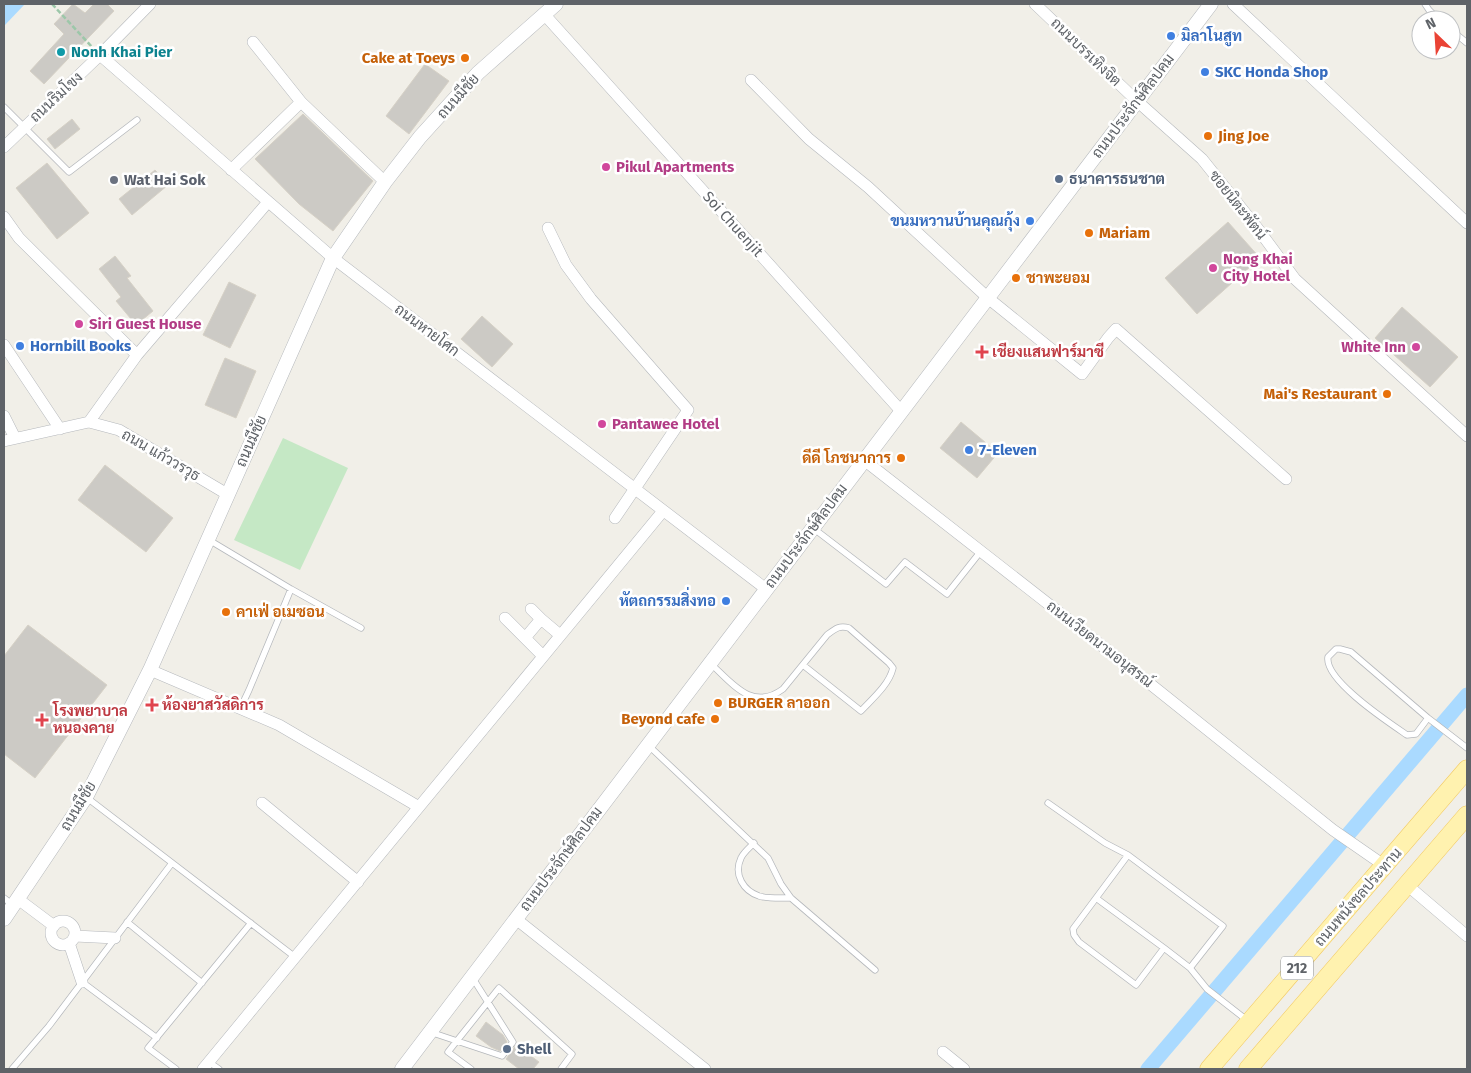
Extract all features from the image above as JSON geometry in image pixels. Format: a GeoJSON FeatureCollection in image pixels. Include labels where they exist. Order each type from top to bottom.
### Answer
{"type":"FeatureCollection","features":[{"type":"Feature","properties":{"kind":"main road","name":"ถนนพนังชลประทาน"},"geometry":{"type":"LineString","coordinates":[[1210,1069],[1467,770]]}},
{"type":"Feature","properties":{"kind":"main road","name":"ถนนพนังชลประทาน"},"geometry":{"type":"LineString","coordinates":[[1248,1069],[1467,815]]}},
{"type":"Feature","properties":{"kind":"main road"},"geometry":{"type":"LineString","coordinates":[[1385,866],[1407,885]]}},
{"type":"Feature","properties":{"kind":"street","name":"ถนนริมโขง"},"geometry":{"type":"LineString","coordinates":[[4,147],[150,4]]}},
{"type":"Feature","properties":{"kind":"street","name":"ถนนมีชัย"},"geometry":{"type":"LineString","coordinates":[[4,919],[12,901],[86,797],[150,670],[333,258],[385,182],[420,137],[478,74],[556,4]]}},
{"type":"Feature","properties":{"kind":"street","name":"ถนนบรรเทิงจิต"},"geometry":{"type":"LineString","coordinates":[[1035,4],[1137,101]]}},
{"type":"Feature","properties":{"kind":"street","name":"ถนนประจักษ์ศิลปคม"},"geometry":{"type":"LineString","coordinates":[[402,1069],[1211,4]]}},
{"type":"Feature","properties":{"kind":"street"},"geometry":{"type":"LineString","coordinates":[[1233,4],[1467,223]]}},
{"type":"Feature","properties":{"kind":"street","name":"Soi Chuenjit"},"geometry":{"type":"LineString","coordinates":[[544,14],[901,411]]}},
{"type":"Feature","properties":{"kind":"street"},"geometry":{"type":"LineString","coordinates":[[253,42],[301,102],[385,182]]}},
{"type":"Feature","properties":{"kind":"street","name":"ถนนหายโศก"},"geometry":{"type":"LineString","coordinates":[[100,55],[333,258],[766,589]]}},
{"type":"Feature","properties":{"kind":"street"},"geometry":{"type":"LineString","coordinates":[[751,80],[809,139],[868,187],[988,298],[1082,374],[1116,329],[1286,480]]}},
{"type":"Feature","properties":{"kind":"street","name":"ซอยนิตะพัตน์"},"geometry":{"type":"LineString","coordinates":[[1137,101],[1202,159],[1295,279],[1467,436]]}},
{"type":"Feature","properties":{"kind":"street"},"geometry":{"type":"LineString","coordinates":[[231,170],[301,102]]}},
{"type":"Feature","properties":{"kind":"street"},"geometry":{"type":"LineString","coordinates":[[89,422],[137,355],[268,202]]}},
{"type":"Feature","properties":{"kind":"street"},"geometry":{"type":"LineString","coordinates":[[4,218],[19,238],[137,355]]}},
{"type":"Feature","properties":{"kind":"street"},"geometry":{"type":"LineString","coordinates":[[548,228],[566,265],[591,299],[688,410],[615,518]]}},
{"type":"Feature","properties":{"kind":"street"},"geometry":{"type":"LineString","coordinates":[[4,345],[60,429]]}},
{"type":"Feature","properties":{"kind":"street"},"geometry":{"type":"LineString","coordinates":[[4,416],[10,439]]}},
{"type":"Feature","properties":{"kind":"street","name":"ถนน แก้ววรวุธ"},"geometry":{"type":"LineString","coordinates":[[10,439],[89,422],[119,430],[228,494]]}},
{"type":"Feature","properties":{"kind":"street","name":"ถนนเวียดนามอนุสรณ์"},"geometry":{"type":"LineString","coordinates":[[864,460],[1137,673],[1333,830],[1385,866]]}},
{"type":"Feature","properties":{"kind":"street"},"geometry":{"type":"LineString","coordinates":[[206,1066],[663,511]]}},
{"type":"Feature","properties":{"kind":"street"},"geometry":{"type":"LineString","coordinates":[[531,609],[560,635]]}},
{"type":"Feature","properties":{"kind":"street"},"geometry":{"type":"LineString","coordinates":[[505,618],[543,656]]}},
{"type":"Feature","properties":{"kind":"street"},"geometry":{"type":"LineString","coordinates":[[525,638],[541,619]]}},
{"type":"Feature","properties":{"kind":"street"},"geometry":{"type":"LineString","coordinates":[[150,670],[279,725],[419,807]]}},
{"type":"Feature","properties":{"kind":"street"},"geometry":{"type":"LineString","coordinates":[[262,803],[358,882]]}},
{"type":"Feature","properties":{"kind":"street"},"geometry":{"type":"LineString","coordinates":[[1407,885],[1467,936]]}},
{"type":"Feature","properties":{"kind":"street"},"geometry":{"type":"LineString","coordinates":[[12,901],[54,926]]}},
{"type":"Feature","properties":{"kind":"street"},"geometry":{"type":"LineString","coordinates":[[516,919],[705,1069]]}},
{"type":"Feature","properties":{"kind":"street"},"geometry":{"type":"LineString","coordinates":[[82,982],[72,940],[74,928],[68,922],[63,921],[54,926],[52,936],[56,942],[63,945],[72,940],[115,938]]}},
{"type":"Feature","properties":{"kind":"street"},"geometry":{"type":"LineString","coordinates":[[943,1052],[964,1069]]}},
{"type":"Feature","properties":{"kind":"lane"},"geometry":{"type":"LineString","coordinates":[[4,107],[69,172],[137,120]]}},
{"type":"Feature","properties":{"kind":"lane"},"geometry":{"type":"LineString","coordinates":[[813,528],[886,584],[905,562],[947,594],[981,551]]}},
{"type":"Feature","properties":{"kind":"lane"},"geometry":{"type":"LineString","coordinates":[[207,539],[361,628]]}},
{"type":"Feature","properties":{"kind":"lane"},"geometry":{"type":"LineString","coordinates":[[240,709],[250,690],[291,589]]}},
{"type":"Feature","properties":{"kind":"lane"},"geometry":{"type":"LineString","coordinates":[[710,663],[744,693],[756,698],[766,698],[775,695],[782,689],[827,635],[835,628],[843,626],[849,628],[893,668],[887,682],[861,711],[803,666]]}},
{"type":"Feature","properties":{"kind":"lane"},"geometry":{"type":"LineString","coordinates":[[1428,718],[1416,734],[1407,735],[1343,687],[1331,672],[1328,666],[1328,657],[1340,649],[1351,652],[1428,718],[1434,724],[1467,748]]}},
{"type":"Feature","properties":{"kind":"lane"},"geometry":{"type":"LineString","coordinates":[[648,744],[768,858],[781,884],[791,898],[875,970]]}},
{"type":"Feature","properties":{"kind":"lane"},"geometry":{"type":"LineString","coordinates":[[86,797],[295,957]]}},
{"type":"Feature","properties":{"kind":"lane"},"geometry":{"type":"LineString","coordinates":[[1048,803],[1105,843],[1128,855],[1223,926],[1190,968]]}},
{"type":"Feature","properties":{"kind":"lane"},"geometry":{"type":"LineString","coordinates":[[754,843],[740,858],[738,873],[741,882],[753,893],[762,897],[791,898]]}},
{"type":"Feature","properties":{"kind":"lane"},"geometry":{"type":"LineString","coordinates":[[1128,855],[1073,929],[1074,935],[1079,942],[1136,985],[1164,948]]}},
{"type":"Feature","properties":{"kind":"lane"},"geometry":{"type":"LineString","coordinates":[[12,1069],[49,1026],[172,863]]}},
{"type":"Feature","properties":{"kind":"lane"},"geometry":{"type":"LineString","coordinates":[[1096,898],[1190,968],[1207,989],[1250,1023]]}},
{"type":"Feature","properties":{"kind":"lane"},"geometry":{"type":"LineString","coordinates":[[127,922],[202,983]]}},
{"type":"Feature","properties":{"kind":"lane"},"geometry":{"type":"LineString","coordinates":[[176,1069],[148,1048],[251,923]]}},
{"type":"Feature","properties":{"kind":"lane"},"geometry":{"type":"LineString","coordinates":[[430,1032],[502,1056],[513,1042],[472,977]]}},
{"type":"Feature","properties":{"kind":"lane"},"geometry":{"type":"LineString","coordinates":[[82,982],[157,1038]]}},
{"type":"Feature","properties":{"kind":"lane"},"geometry":{"type":"LineString","coordinates":[[471,1069],[448,1052],[499,988],[572,1054],[561,1069]]}},
{"type":"Feature","properties":{"kind":"lane"},"geometry":{"type":"LineString","coordinates":[[206,1066],[219,1069]]}},
{"type":"Feature","properties":{"kind":"path"},"geometry":{"type":"LineString","coordinates":[[52,4],[100,55]]}},
{"type":"Feature","properties":{"kind":"green space"},"geometry":{"type":"Polygon","coordinates":[[[283,438],[348,468],[300,570],[234,540],[283,438]]]}},
{"type":"Feature","properties":{"kind":"water"},"geometry":{"type":"Polygon","coordinates":[[[4,4],[25,4],[4,26],[4,4]]]}},
{"type":"Feature","properties":{"kind":"building","name":"Nonh Khai Pier"},"geometry":{"type":"Polygon","coordinates":[[[73,4],[85,13],[94,4],[107,4],[114,11],[44,84],[30,71],[64,34],[54,24],[73,4]]]}},
{"type":"Feature","properties":{"kind":"building"},"geometry":{"type":"Polygon","coordinates":[[[425,64],[449,81],[409,134],[386,116],[425,64]]]}},
{"type":"Feature","properties":{"kind":"building"},"geometry":{"type":"Polygon","coordinates":[[[303,114],[373,181],[333,231],[299,204],[255,159],[303,114]]]}},
{"type":"Feature","properties":{"kind":"building"},"geometry":{"type":"Polygon","coordinates":[[[72,119],[80,129],[55,149],[47,139],[72,119]]]}},
{"type":"Feature","properties":{"kind":"building"},"geometry":{"type":"Polygon","coordinates":[[[47,163],[89,213],[57,239],[16,188],[47,163]]]}},
{"type":"Feature","properties":{"kind":"building"},"geometry":{"type":"Polygon","coordinates":[[[155,170],[168,185],[132,215],[119,199],[155,170]]]}},
{"type":"Feature","properties":{"kind":"building","name":"Nong Khai City Hotel"},"geometry":{"type":"Polygon","coordinates":[[[1228,222],[1260,258],[1197,314],[1165,278],[1228,222]]]}},
{"type":"Feature","properties":{"kind":"building"},"geometry":{"type":"Polygon","coordinates":[[[115,256],[131,276],[127,278],[153,311],[136,325],[116,301],[121,297],[99,269],[115,256]]]}},
{"type":"Feature","properties":{"kind":"building"},"geometry":{"type":"Polygon","coordinates":[[[229,282],[256,295],[230,348],[203,335],[229,282]]]}},
{"type":"Feature","properties":{"kind":"building","name":"White Inn"},"geometry":{"type":"Polygon","coordinates":[[[1402,307],[1458,357],[1430,387],[1375,338],[1402,307]]]}},
{"type":"Feature","properties":{"kind":"building"},"geometry":{"type":"Polygon","coordinates":[[[482,316],[513,344],[492,367],[461,339],[482,316]]]}},
{"type":"Feature","properties":{"kind":"building"},"geometry":{"type":"Polygon","coordinates":[[[225,358],[256,371],[236,418],[205,405],[225,358]]]}},
{"type":"Feature","properties":{"kind":"building","name":"7-Eleven"},"geometry":{"type":"Polygon","coordinates":[[[961,422],[998,453],[977,478],[940,448],[961,422]]]}},
{"type":"Feature","properties":{"kind":"building"},"geometry":{"type":"Polygon","coordinates":[[[105,465],[173,518],[146,552],[78,500],[105,465]]]}},
{"type":"Feature","properties":{"kind":"building","name":"โรงพยาบาล หนองคาย"},"geometry":{"type":"Polygon","coordinates":[[[28,625],[107,685],[35,778],[4,754],[4,656],[28,625]]]}},
{"type":"Feature","properties":{"kind":"building"},"geometry":{"type":"Polygon","coordinates":[[[486,1022],[503,1035],[507,1042],[500,1051],[476,1036],[486,1022]]]}},
{"type":"Feature","properties":{"kind":"building"},"geometry":{"type":"Polygon","coordinates":[[[516,1045],[539,1062],[533,1069],[519,1069],[506,1059],[516,1045]]]}},
{"type":"Feature","properties":{"kind":"waterway"},"geometry":{"type":"LineString","coordinates":[[1148,1069],[1467,695]]}},
{"type":"Feature","properties":{"kind":"place","name":"มิลาโนสูท"},"geometry":{"type":"Point","coordinates":[1171,36]}},
{"type":"Feature","properties":{"kind":"place","name":"Nonh Khai Pier"},"geometry":{"type":"Point","coordinates":[61,52]}},
{"type":"Feature","properties":{"kind":"place","name":"Cake at Toeys"},"geometry":{"type":"Point","coordinates":[465,58]}},
{"type":"Feature","properties":{"kind":"place","name":"SKC Honda Shop"},"geometry":{"type":"Point","coordinates":[1205,72]}},
{"type":"Feature","properties":{"kind":"place","name":"Jing Joe"},"geometry":{"type":"Point","coordinates":[1208,136]}},
{"type":"Feature","properties":{"kind":"place","name":"Pikul Apartments"},"geometry":{"type":"Point","coordinates":[606,167]}},
{"type":"Feature","properties":{"kind":"place","name":"ธนาคารธนชาต"},"geometry":{"type":"Point","coordinates":[1059,179]}},
{"type":"Feature","properties":{"kind":"place","name":"Wat Hai Sok"},"geometry":{"type":"Point","coordinates":[114,180]}},
{"type":"Feature","properties":{"kind":"place","name":"ขนมหวานบ้านคุณกุ้ง"},"geometry":{"type":"Point","coordinates":[1030,221]}},
{"type":"Feature","properties":{"kind":"place","name":"Mariam"},"geometry":{"type":"Point","coordinates":[1089,233]}},
{"type":"Feature","properties":{"kind":"place","name":"Nong Khai City Hotel"},"geometry":{"type":"Point","coordinates":[1213,268]}},
{"type":"Feature","properties":{"kind":"place","name":"ชาพะยอม"},"geometry":{"type":"Point","coordinates":[1016,278]}},
{"type":"Feature","properties":{"kind":"place","name":"Siri Guest House"},"geometry":{"type":"Point","coordinates":[79,324]}},
{"type":"Feature","properties":{"kind":"place","name":"Hornbill Books"},"geometry":{"type":"Point","coordinates":[20,346]}},
{"type":"Feature","properties":{"kind":"place","name":"White Inn"},"geometry":{"type":"Point","coordinates":[1416,347]}},
{"type":"Feature","properties":{"kind":"place","name":"เชียงแสนฟาร์มาซี"},"geometry":{"type":"Point","coordinates":[982,352]}},
{"type":"Feature","properties":{"kind":"place","name":"Mai's Restaurant"},"geometry":{"type":"Point","coordinates":[1387,394]}},
{"type":"Feature","properties":{"kind":"place","name":"Pantawee Hotel"},"geometry":{"type":"Point","coordinates":[602,424]}},
{"type":"Feature","properties":{"kind":"place","name":"7-Eleven"},"geometry":{"type":"Point","coordinates":[969,450]}},
{"type":"Feature","properties":{"kind":"place","name":"ดีดี โภชนาการ"},"geometry":{"type":"Point","coordinates":[901,458]}},
{"type":"Feature","properties":{"kind":"place","name":"หัตถกรรมสิ่งทอ"},"geometry":{"type":"Point","coordinates":[726,601]}},
{"type":"Feature","properties":{"kind":"place","name":"คาเฟ่ อเมซอน"},"geometry":{"type":"Point","coordinates":[226,612]}},
{"type":"Feature","properties":{"kind":"place","name":"BURGER ลาออก"},"geometry":{"type":"Point","coordinates":[718,703]}},
{"type":"Feature","properties":{"kind":"place","name":"ห้องยาสวัสดิการ"},"geometry":{"type":"Point","coordinates":[152,705]}},
{"type":"Feature","properties":{"kind":"place","name":"Beyond cafe"},"geometry":{"type":"Point","coordinates":[715,719]}},
{"type":"Feature","properties":{"kind":"place","name":"โรงพยาบาล หนองคาย"},"geometry":{"type":"Point","coordinates":[42,720]}},
{"type":"Feature","properties":{"kind":"place","name":"Shell"},"geometry":{"type":"Point","coordinates":[507,1049]}}]}
